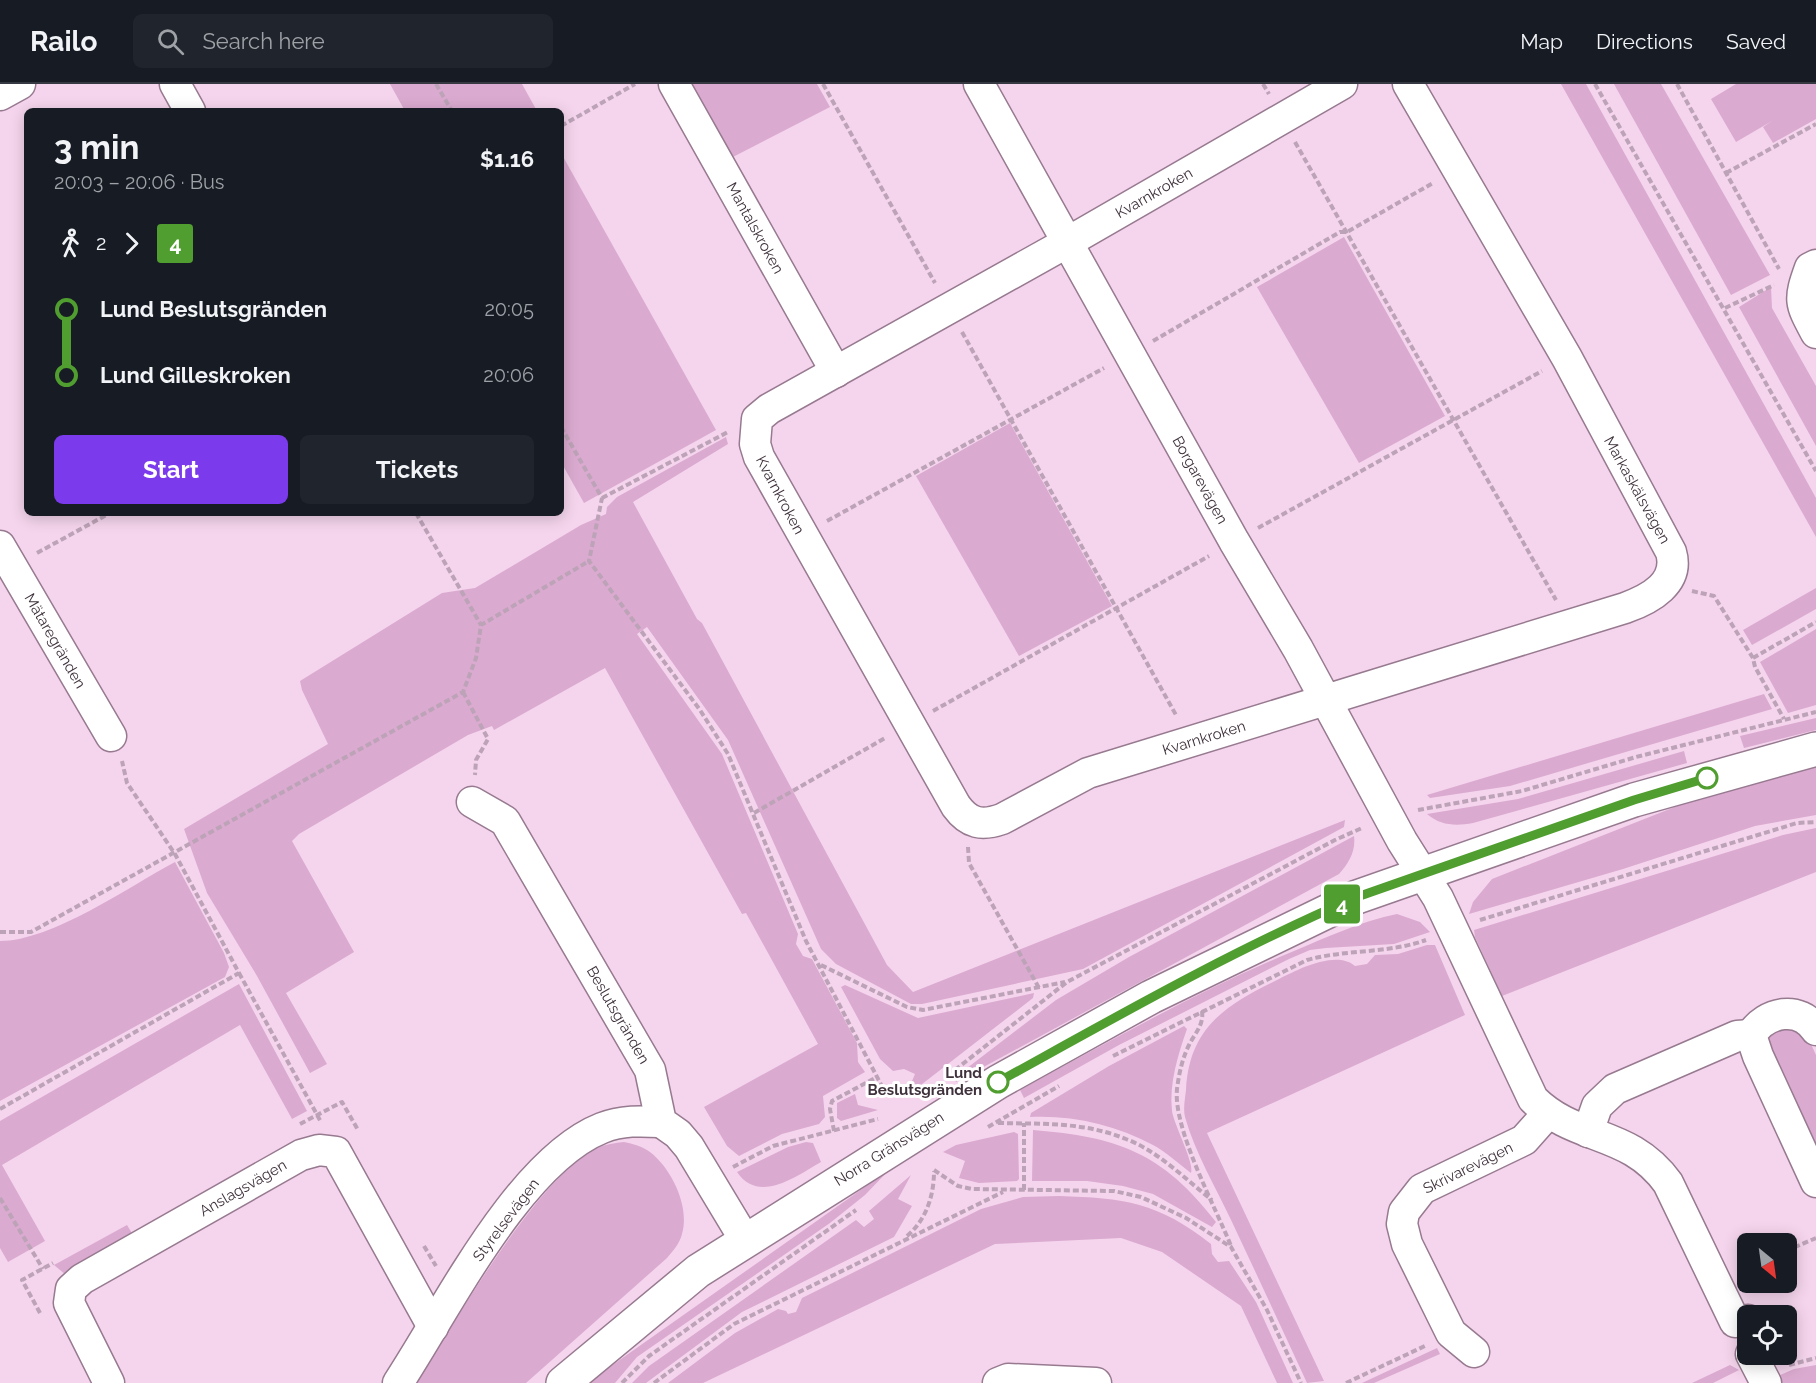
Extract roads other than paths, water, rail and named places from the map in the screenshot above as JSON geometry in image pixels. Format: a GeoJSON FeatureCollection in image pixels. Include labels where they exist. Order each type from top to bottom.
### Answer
{"type":"FeatureCollection","features":[{"type":"Feature","properties":{"kind":"street"},"geometry":{"type":"LineString","coordinates":[[0,95],[20,84]]}},
{"type":"Feature","properties":{"kind":"street"},"geometry":{"type":"LineString","coordinates":[[175,84],[188,108]]}},
{"type":"Feature","properties":{"kind":"street","name":"Mantalskroken"},"geometry":{"type":"LineString","coordinates":[[674,84],[836,372]]}},
{"type":"Feature","properties":{"kind":"street","name":"Borgarevägen"},"geometry":{"type":"LineString","coordinates":[[979,84],[1423,875]]}},
{"type":"Feature","properties":{"kind":"street","name":"Kvarnkroken"},"geometry":{"type":"LineString","coordinates":[[1326,701],[1088,773],[1002,819],[988,824],[975,823],[963,815],[956,806],[759,457],[754,430],[757,419],[769,409],[1068,243],[1342,84]]}},
{"type":"Feature","properties":{"kind":"street","name":"Markaskälsvägen"},"geometry":{"type":"LineString","coordinates":[[1326,701],[1572,626],[1637,603],[1665,584],[1672,569],[1671,552],[1567,358],[1408,84]]}},
{"type":"Feature","properties":{"kind":"street"},"geometry":{"type":"LineString","coordinates":[[1804,271],[1801,306],[1816,333]]}},
{"type":"Feature","properties":{"kind":"street","name":"Mätaregränden"},"geometry":{"type":"LineString","coordinates":[[6,557],[111,736]]}},
{"type":"Feature","properties":{"kind":"street","name":"Norra Gränsvägen"},"geometry":{"type":"LineString","coordinates":[[563,1383],[698,1270],[998,1082],[1150,997],[1357,897],[1634,800],[1816,749]]}},
{"type":"Feature","properties":{"kind":"street","name":"Beslutsgränden"},"geometry":{"type":"LineString","coordinates":[[472,802],[505,821],[650,1070],[661,1122]]}},
{"type":"Feature","properties":{"kind":"street"},"geometry":{"type":"LineString","coordinates":[[1423,875],[1452,929],[1533,1099],[1548,1113],[1588,1132],[1633,1149],[1660,1172],[1668,1183],[1737,1316]]}},
{"type":"Feature","properties":{"kind":"street"},"geometry":{"type":"LineString","coordinates":[[1588,1132],[1597,1106],[1615,1089],[1737,1036],[1751,1035],[1764,1022],[1786,1013],[1796,1012],[1806,1018],[1816,1030]]}},
{"type":"Feature","properties":{"kind":"street"},"geometry":{"type":"LineString","coordinates":[[1751,1035],[1753,1046],[1816,1182]]}},
{"type":"Feature","properties":{"kind":"street","name":"Skrivarevägen"},"geometry":{"type":"LineString","coordinates":[[1474,1352],[1451,1333],[1407,1244],[1402,1224],[1404,1212],[1422,1189],[1524,1140],[1548,1113]]}},
{"type":"Feature","properties":{"kind":"street","name":"Styrelsevägen"},"geometry":{"type":"LineString","coordinates":[[398,1383],[434,1327],[450,1296],[516,1201],[558,1158],[600,1129],[613,1124],[634,1120],[661,1122]]}},
{"type":"Feature","properties":{"kind":"street"},"geometry":{"type":"LineString","coordinates":[[661,1122],[678,1134],[689,1147],[745,1240]]}},
{"type":"Feature","properties":{"kind":"street","name":"Anslagsvägen"},"geometry":{"type":"LineString","coordinates":[[109,1383],[69,1303],[71,1289],[82,1279],[301,1155],[319,1150],[336,1152],[434,1327]]}},
{"type":"Feature","properties":{"kind":"street"},"geometry":{"type":"LineString","coordinates":[[1757,1365],[1766,1383]]}},
{"type":"Feature","properties":{"kind":"street"},"geometry":{"type":"LineString","coordinates":[[998,1383],[1008,1379],[1096,1383]]}},
{"type":"Feature","properties":{"kind":"place","name":"Lund Beslutsgränden"},"geometry":{"type":"Point","coordinates":[998,1082]}}]}
